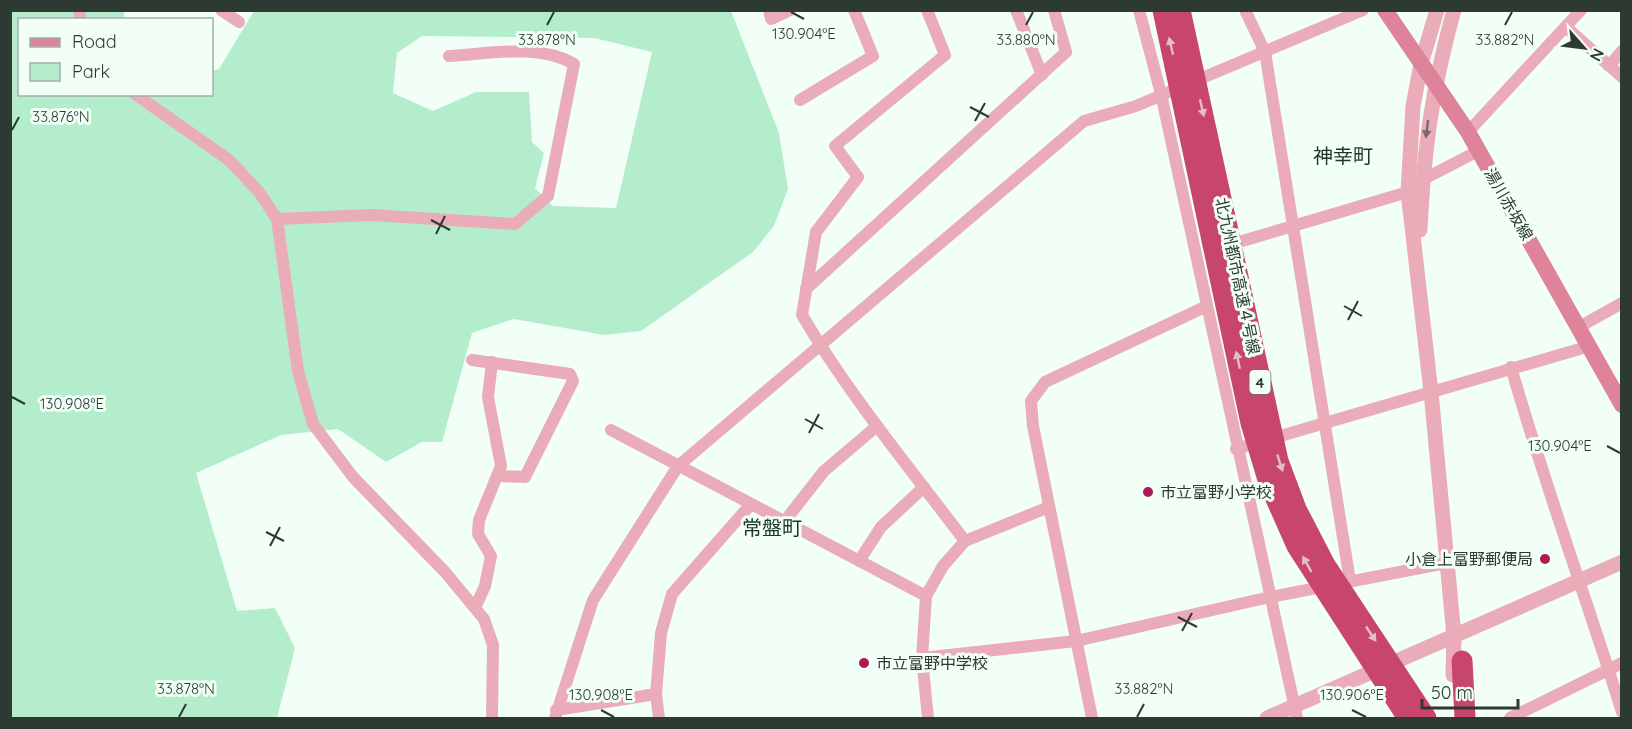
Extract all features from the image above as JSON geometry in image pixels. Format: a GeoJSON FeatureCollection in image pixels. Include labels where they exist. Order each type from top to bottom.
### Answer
{"type":"FeatureCollection","features":[{"type":"Feature","properties":{"kind":"highway","name":"北九州都市高速４号線"},"geometry":{"type":"LineString","coordinates":[[1163,10],[1251,423],[1269,483],[1313,574],[1408,718]]}},
{"type":"Feature","properties":{"kind":"highway","name":"北九州都市高速４号線"},"geometry":{"type":"LineString","coordinates":[[1180,10],[1278,461],[1296,509],[1325,565],[1426,718]]}},
{"type":"Feature","properties":{"kind":"highway"},"geometry":{"type":"LineString","coordinates":[[1459,716],[1462,661]]}},
{"type":"Feature","properties":{"kind":"main road","name":"湯川赤坂線"},"geometry":{"type":"LineString","coordinates":[[1385,10],[1468,132],[1622,405]]}},
{"type":"Feature","properties":{"kind":"street"},"geometry":{"type":"LineString","coordinates":[[221,10],[239,22]]}},
{"type":"Feature","properties":{"kind":"street"},"geometry":{"type":"LineString","coordinates":[[769,10],[771,19],[790,10]]}},
{"type":"Feature","properties":{"kind":"street"},"geometry":{"type":"LineString","coordinates":[[800,100],[873,56],[855,10]]}},
{"type":"Feature","properties":{"kind":"street"},"geometry":{"type":"LineString","coordinates":[[927,10],[945,55],[835,146],[858,177],[816,232],[802,315],[820,347],[877,426],[965,540]]}},
{"type":"Feature","properties":{"kind":"street"},"geometry":{"type":"LineString","coordinates":[[1016,10],[1042,75]]}},
{"type":"Feature","properties":{"kind":"street"},"geometry":{"type":"LineString","coordinates":[[806,289],[1066,52],[1054,10]]}},
{"type":"Feature","properties":{"kind":"street"},"geometry":{"type":"LineString","coordinates":[[1139,10],[1161,94],[1236,449],[1296,712]]}},
{"type":"Feature","properties":{"kind":"street"},"geometry":{"type":"LineString","coordinates":[[1245,10],[1265,52],[1350,581]]}},
{"type":"Feature","properties":{"kind":"street"},"geometry":{"type":"LineString","coordinates":[[656,694],[556,714],[592,600],[678,466],[1084,121],[1136,106],[1363,10]]}},
{"type":"Feature","properties":{"kind":"street"},"geometry":{"type":"LineString","coordinates":[[1437,10],[1421,64],[1409,149],[1408,192],[1431,392],[1454,636],[1459,716]]}},
{"type":"Feature","properties":{"kind":"street"},"geometry":{"type":"LineString","coordinates":[[1418,266],[1422,180],[1434,82],[1454,10]]}},
{"type":"Feature","properties":{"kind":"street"},"geometry":{"type":"LineString","coordinates":[[1468,132],[1567,28],[1581,10]]}},
{"type":"Feature","properties":{"kind":"street"},"geometry":{"type":"LineString","coordinates":[[1567,28],[1622,77]]}},
{"type":"Feature","properties":{"kind":"street"},"geometry":{"type":"LineString","coordinates":[[277,219],[370,215],[515,224],[537,208],[548,196],[574,64],[560,56],[524,51],[449,57]]}},
{"type":"Feature","properties":{"kind":"street"},"geometry":{"type":"LineString","coordinates":[[1609,66],[1622,51]]}},
{"type":"Feature","properties":{"kind":"street"},"geometry":{"type":"LineString","coordinates":[[138,96],[230,160],[259,192],[277,219],[298,372],[313,424],[353,477],[484,619],[493,645],[492,718]]}},
{"type":"Feature","properties":{"kind":"street"},"geometry":{"type":"LineString","coordinates":[[1422,180],[1478,151]]}},
{"type":"Feature","properties":{"kind":"street"},"geometry":{"type":"LineString","coordinates":[[1195,254],[1408,192]]}},
{"type":"Feature","properties":{"kind":"street"},"geometry":{"type":"LineString","coordinates":[[1579,327],[1622,303]]}},
{"type":"Feature","properties":{"kind":"street"},"geometry":{"type":"LineString","coordinates":[[1092,718],[1033,426],[1031,401],[1045,382],[1207,306]]}},
{"type":"Feature","properties":{"kind":"street"},"geometry":{"type":"LineString","coordinates":[[1236,449],[1511,367],[1590,346]]}},
{"type":"Feature","properties":{"kind":"street"},"geometry":{"type":"LineString","coordinates":[[472,360],[570,374],[573,381],[525,477],[499,476]]}},
{"type":"Feature","properties":{"kind":"street"},"geometry":{"type":"LineString","coordinates":[[475,608],[485,586],[491,556],[478,534],[479,520],[499,476],[501,466],[488,397],[492,362]]}},
{"type":"Feature","properties":{"kind":"street"},"geometry":{"type":"LineString","coordinates":[[1511,367],[1540,470],[1581,579],[1622,712]]}},
{"type":"Feature","properties":{"kind":"street"},"geometry":{"type":"LineString","coordinates":[[784,522],[824,471],[877,426]]}},
{"type":"Feature","properties":{"kind":"street"},"geometry":{"type":"LineString","coordinates":[[611,430],[926,596]]}},
{"type":"Feature","properties":{"kind":"street"},"geometry":{"type":"LineString","coordinates":[[859,561],[881,527],[924,488]]}},
{"type":"Feature","properties":{"kind":"street"},"geometry":{"type":"LineString","coordinates":[[659,718],[656,694],[662,633],[672,594],[752,504]]}},
{"type":"Feature","properties":{"kind":"street"},"geometry":{"type":"LineString","coordinates":[[928,718],[922,658],[926,596],[943,566],[965,540],[1049,507]]}},
{"type":"Feature","properties":{"kind":"street"},"geometry":{"type":"LineString","coordinates":[[1267,718],[1296,712],[1385,666],[1622,562]]}},
{"type":"Feature","properties":{"kind":"street"},"geometry":{"type":"LineString","coordinates":[[922,658],[1076,641],[1270,597],[1446,563]]}},
{"type":"Feature","properties":{"kind":"street"},"geometry":{"type":"LineString","coordinates":[[1454,636],[1462,661],[1474,718]]}},
{"type":"Feature","properties":{"kind":"street"},"geometry":{"type":"LineString","coordinates":[[1510,718],[1622,663]]}},
{"type":"Feature","properties":{"kind":"street"},"geometry":{"type":"LineString","coordinates":[[1385,666],[1417,718]]}},
{"type":"Feature","properties":{"kind":"green space"},"geometry":{"type":"Polygon","coordinates":[[[10,11],[124,11],[124,18],[18,18],[18,96],[213,96],[213,71],[219,69],[254,11],[731,11],[779,133],[788,189],[774,226],[753,252],[641,331],[604,335],[514,319],[472,333],[442,442],[422,442],[386,462],[338,429],[281,435],[196,473],[237,611],[275,608],[295,648],[277,718],[11,718],[10,11]],[[422,36],[397,53],[393,93],[433,111],[476,92],[529,92],[532,142],[544,153],[535,188],[553,206],[616,208],[652,52],[594,38],[422,36]]]}},
{"type":"Feature","properties":{"kind":"place","name":"市立富野小学校"},"geometry":{"type":"Point","coordinates":[1148,492]}},
{"type":"Feature","properties":{"kind":"place","name":"小倉上富野郵便局"},"geometry":{"type":"Point","coordinates":[1545,559]}},
{"type":"Feature","properties":{"kind":"place","name":"市立富野中学校"},"geometry":{"type":"Point","coordinates":[864,663]}},
{"type":"Feature","properties":{"kind":"district","name":"神幸町"},"geometry":{"type":"Point","coordinates":[1343,155]}},
{"type":"Feature","properties":{"kind":"district","name":"常盤町"},"geometry":{"type":"Point","coordinates":[772,527]}}]}
